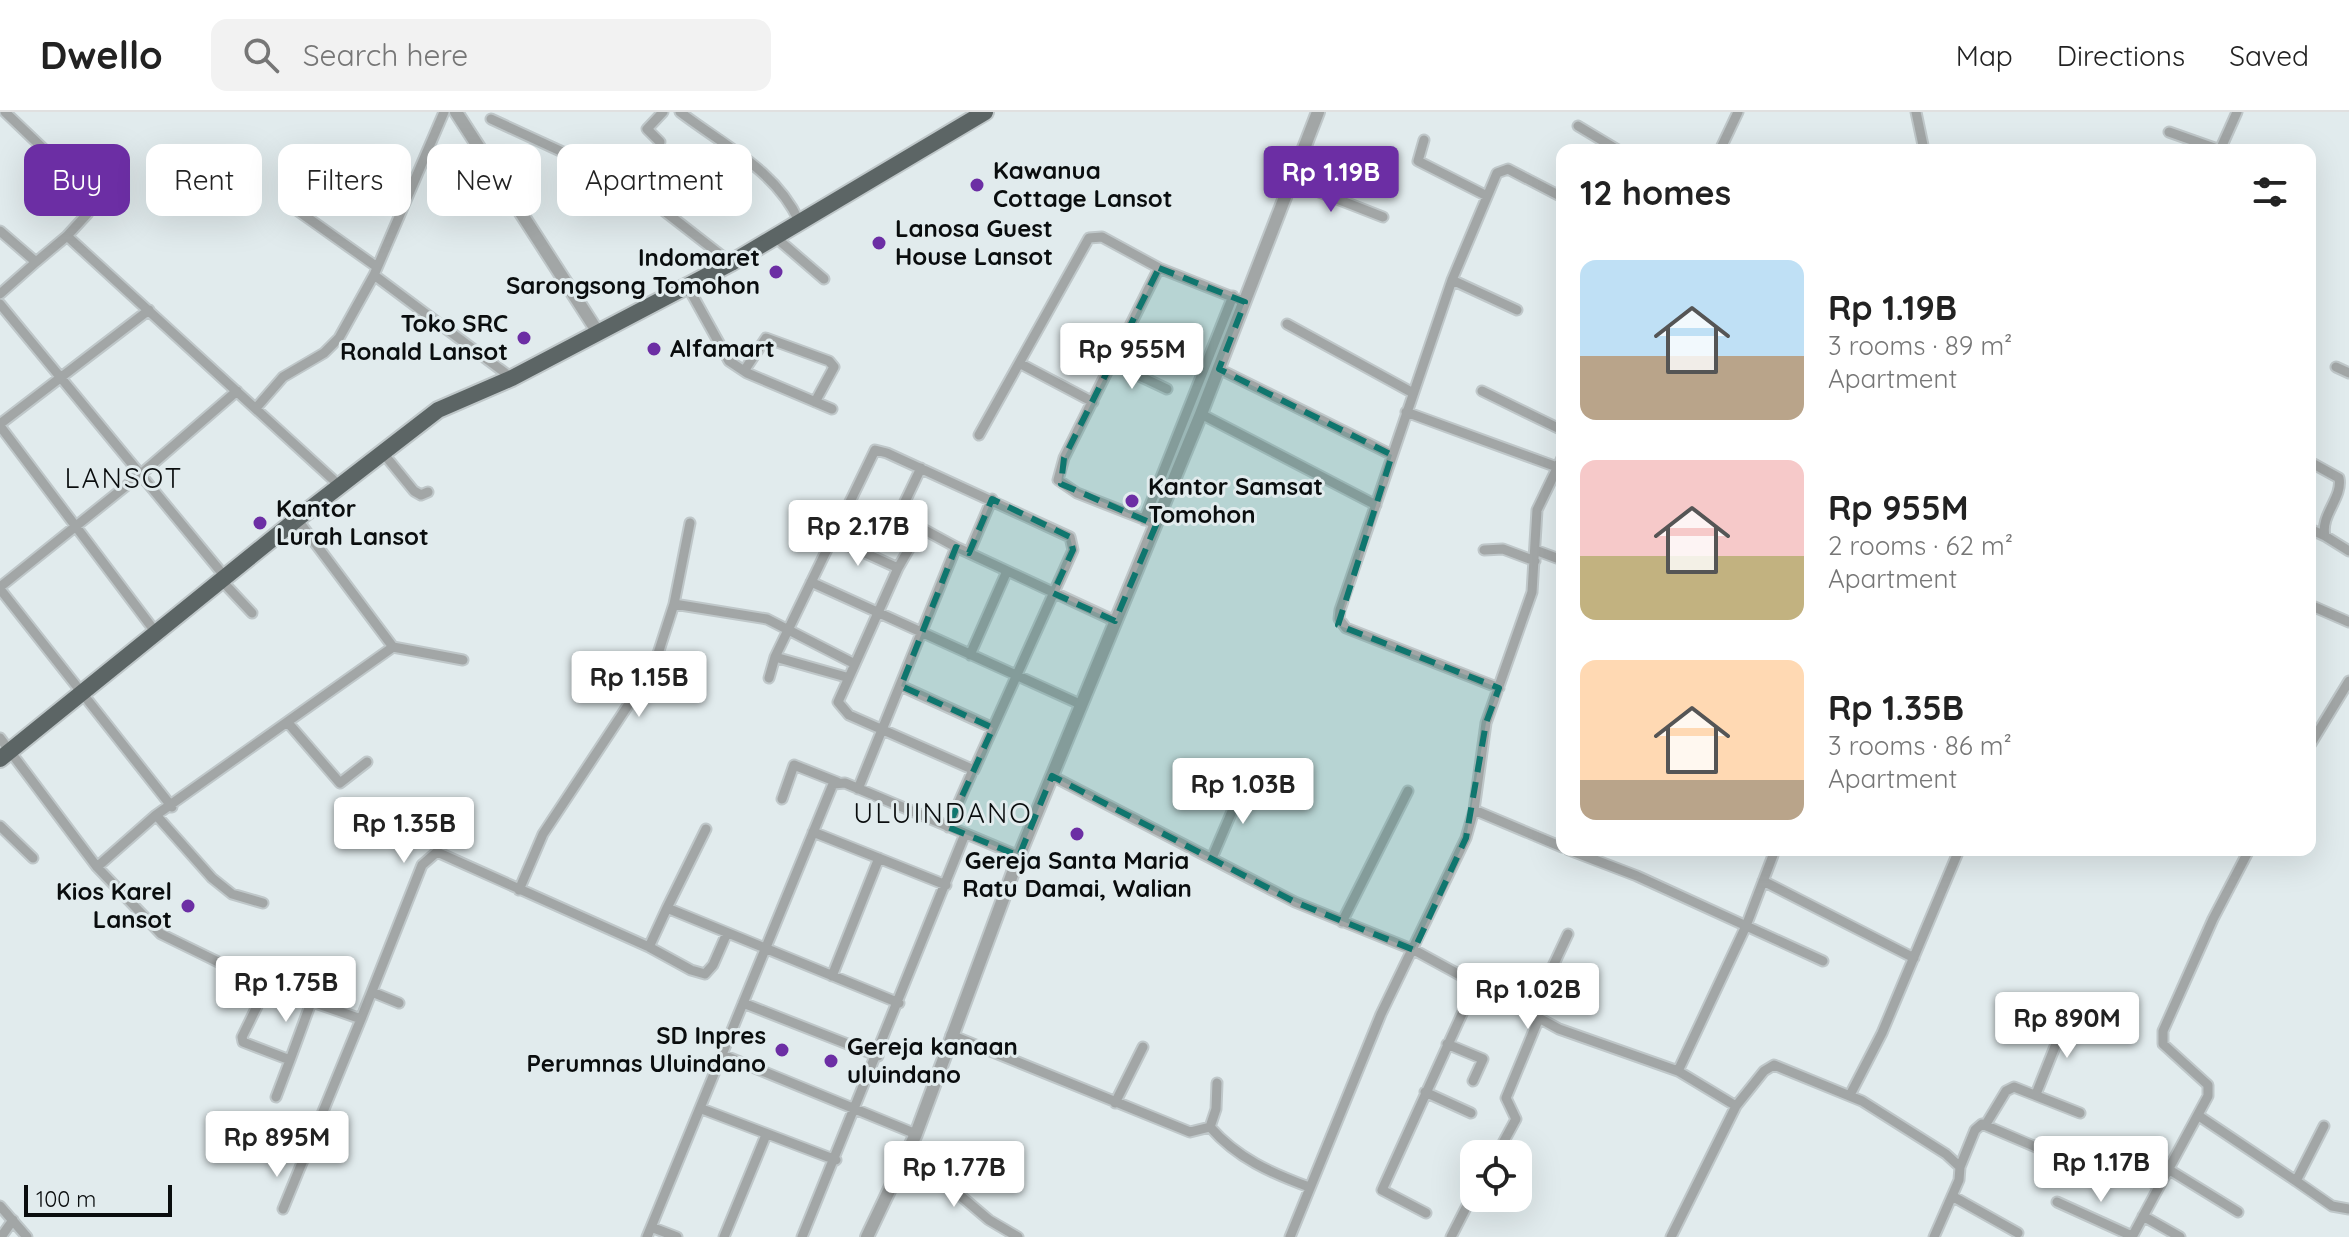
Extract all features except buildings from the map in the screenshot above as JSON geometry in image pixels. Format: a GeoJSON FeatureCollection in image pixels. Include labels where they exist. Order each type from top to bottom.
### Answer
{"type":"FeatureCollection","features":[{"type":"Feature","properties":{"kind":"highway"},"geometry":{"type":"LineString","coordinates":[[3,749],[157,634],[297,519],[438,410],[512,378],[688,287],[985,112]]}},
{"type":"Feature","properties":{"kind":"street"},"geometry":{"type":"LineString","coordinates":[[0,294],[67,236],[88,213],[95,198],[5,112]]}},
{"type":"Feature","properties":{"kind":"street"},"geometry":{"type":"LineString","coordinates":[[256,408],[283,377],[324,353],[339,338],[375,271],[444,112]]}},
{"type":"Feature","properties":{"kind":"street"},"geometry":{"type":"LineString","coordinates":[[456,112],[599,334]]}},
{"type":"Feature","properties":{"kind":"street"},"geometry":{"type":"LineString","coordinates":[[660,142],[647,129],[663,112]]}},
{"type":"Feature","properties":{"kind":"street"},"geometry":{"type":"LineString","coordinates":[[680,112],[768,177],[792,205],[799,221]]}},
{"type":"Feature","properties":{"kind":"street"},"geometry":{"type":"LineString","coordinates":[[867,1237],[909,1152],[1019,856],[1115,621],[1150,522],[1318,112]]}},
{"type":"Feature","properties":{"kind":"street"},"geometry":{"type":"LineString","coordinates":[[1723,112],[1737,115],[1723,144]]}},
{"type":"Feature","properties":{"kind":"street"},"geometry":{"type":"LineString","coordinates":[[1916,112],[1923,144]]}},
{"type":"Feature","properties":{"kind":"street"},"geometry":{"type":"LineString","coordinates":[[2222,144],[2234,113]]}},
{"type":"Feature","properties":{"kind":"street"},"geometry":{"type":"LineString","coordinates":[[491,119],[580,160],[614,172],[731,263]]}},
{"type":"Feature","properties":{"kind":"street"},"geometry":{"type":"LineString","coordinates":[[1578,126],[1608,144]]}},
{"type":"Feature","properties":{"kind":"street"},"geometry":{"type":"LineString","coordinates":[[2169,132],[2203,144]]}},
{"type":"Feature","properties":{"kind":"street"},"geometry":{"type":"LineString","coordinates":[[1424,140],[1418,161],[1487,196]]}},
{"type":"Feature","properties":{"kind":"street"},"geometry":{"type":"LineString","coordinates":[[1499,688],[1341,624],[1340,610],[1452,280],[1497,173],[1504,169],[1556,194]]}},
{"type":"Feature","properties":{"kind":"street"},"geometry":{"type":"LineString","coordinates":[[1291,181],[1383,217]]}},
{"type":"Feature","properties":{"kind":"street"},"geometry":{"type":"LineString","coordinates":[[304,216],[512,378]]}},
{"type":"Feature","properties":{"kind":"street"},"geometry":{"type":"LineString","coordinates":[[0,231],[36,262]]}},
{"type":"Feature","properties":{"kind":"street"},"geometry":{"type":"LineString","coordinates":[[67,236],[340,486]]}},
{"type":"Feature","properties":{"kind":"street"},"geometry":{"type":"LineString","coordinates":[[774,236],[824,279]]}},
{"type":"Feature","properties":{"kind":"street"},"geometry":{"type":"LineString","coordinates":[[979,435],[1089,238],[1102,237],[1159,268],[1239,299]]}},
{"type":"Feature","properties":{"kind":"street"},"geometry":{"type":"LineString","coordinates":[[1150,522],[1077,493],[1058,480],[1064,458],[1159,268]]}},
{"type":"Feature","properties":{"kind":"street"},"geometry":{"type":"LineString","coordinates":[[1452,280],[1517,310]]}},
{"type":"Feature","properties":{"kind":"street"},"geometry":{"type":"LineString","coordinates":[[688,287],[721,351],[744,371],[832,409]]}},
{"type":"Feature","properties":{"kind":"street"},"geometry":{"type":"LineString","coordinates":[[1150,522],[1219,369],[1239,299]]}},
{"type":"Feature","properties":{"kind":"street"},"geometry":{"type":"LineString","coordinates":[[0,304],[252,613]]}},
{"type":"Feature","properties":{"kind":"street"},"geometry":{"type":"LineString","coordinates":[[149,310],[0,425],[73,527],[157,634]]}},
{"type":"Feature","properties":{"kind":"street"},"geometry":{"type":"LineString","coordinates":[[1287,324],[1413,393]]}},
{"type":"Feature","properties":{"kind":"street"},"geometry":{"type":"LineString","coordinates":[[744,371],[760,342],[766,338],[829,361],[834,367],[815,402]]}},
{"type":"Feature","properties":{"kind":"street"},"geometry":{"type":"LineString","coordinates":[[1112,363],[1167,389]]}},
{"type":"Feature","properties":{"kind":"street"},"geometry":{"type":"LineString","coordinates":[[1021,364],[1093,402]]}},
{"type":"Feature","properties":{"kind":"street"},"geometry":{"type":"LineString","coordinates":[[2336,367],[2349,373]]}},
{"type":"Feature","properties":{"kind":"street"},"geometry":{"type":"LineString","coordinates":[[1219,369],[1392,455]]}},
{"type":"Feature","properties":{"kind":"street"},"geometry":{"type":"LineString","coordinates":[[172,807],[0,588],[141,474],[237,391]]}},
{"type":"Feature","properties":{"kind":"street"},"geometry":{"type":"LineString","coordinates":[[1482,391],[1556,427]]}},
{"type":"Feature","properties":{"kind":"street"},"geometry":{"type":"LineString","coordinates":[[1406,412],[1556,462]]}},
{"type":"Feature","properties":{"kind":"street"},"geometry":{"type":"LineString","coordinates":[[1201,414],[1376,505]]}},
{"type":"Feature","properties":{"kind":"street"},"geometry":{"type":"LineString","coordinates":[[769,678],[786,630],[871,453],[880,450],[992,499],[1073,540],[1073,550],[948,827]]}},
{"type":"Feature","properties":{"kind":"street"},"geometry":{"type":"LineString","coordinates":[[383,453],[414,491],[421,495],[428,492]]}},
{"type":"Feature","properties":{"kind":"street"},"geometry":{"type":"LineString","coordinates":[[2316,465],[2335,473],[2341,483],[2325,521],[2325,536]]}},
{"type":"Feature","properties":{"kind":"street"},"geometry":{"type":"LineString","coordinates":[[921,468],[900,512],[921,528],[956,547],[1115,621]]}},
{"type":"Feature","properties":{"kind":"street"},"geometry":{"type":"LineString","coordinates":[[1290,1237],[1381,1014],[1466,838],[1474,810],[1482,742],[1524,621],[1535,556],[1537,510],[1556,471]]}},
{"type":"Feature","properties":{"kind":"street"},"geometry":{"type":"LineString","coordinates":[[969,553],[992,499]]}},
{"type":"Feature","properties":{"kind":"street"},"geometry":{"type":"LineString","coordinates":[[297,519],[393,647],[463,660]]}},
{"type":"Feature","properties":{"kind":"street"},"geometry":{"type":"LineString","coordinates":[[519,890],[543,834],[654,666],[674,604],[690,523]]}},
{"type":"Feature","properties":{"kind":"street"},"geometry":{"type":"LineString","coordinates":[[921,528],[898,568],[846,677],[839,696],[839,707],[849,715],[973,770]]}},
{"type":"Feature","properties":{"kind":"street"},"geometry":{"type":"LineString","coordinates":[[2316,532],[2349,551]]}},
{"type":"Feature","properties":{"kind":"street"},"geometry":{"type":"LineString","coordinates":[[832,538],[898,568]]}},
{"type":"Feature","properties":{"kind":"street"},"geometry":{"type":"LineString","coordinates":[[858,789],[956,547]]}},
{"type":"Feature","properties":{"kind":"street"},"geometry":{"type":"LineString","coordinates":[[1484,550],[1503,549],[1556,559]]}},
{"type":"Feature","properties":{"kind":"street"},"geometry":{"type":"LineString","coordinates":[[970,655],[1007,571]]}},
{"type":"Feature","properties":{"kind":"street"},"geometry":{"type":"LineString","coordinates":[[811,582],[1082,705]]}},
{"type":"Feature","properties":{"kind":"street"},"geometry":{"type":"LineString","coordinates":[[674,604],[767,619],[853,663]]}},
{"type":"Feature","properties":{"kind":"street"},"geometry":{"type":"LineString","coordinates":[[2316,608],[2349,622]]}},
{"type":"Feature","properties":{"kind":"street"},"geometry":{"type":"LineString","coordinates":[[97,867],[156,815],[172,807],[393,647]]}},
{"type":"Feature","properties":{"kind":"street"},"geometry":{"type":"LineString","coordinates":[[775,657],[846,677]]}},
{"type":"Feature","properties":{"kind":"street"},"geometry":{"type":"LineString","coordinates":[[2316,735],[2349,681]]}},
{"type":"Feature","properties":{"kind":"street"},"geometry":{"type":"LineString","coordinates":[[901,686],[993,728]]}},
{"type":"Feature","properties":{"kind":"street"},"geometry":{"type":"LineString","coordinates":[[289,724],[340,783],[367,762]]}},
{"type":"Feature","properties":{"kind":"street"},"geometry":{"type":"LineString","coordinates":[[3,749],[97,867],[161,934],[267,986],[361,1019]]}},
{"type":"Feature","properties":{"kind":"street"},"geometry":{"type":"LineString","coordinates":[[782,799],[794,765],[1019,856]]}},
{"type":"Feature","properties":{"kind":"street"},"geometry":{"type":"LineString","coordinates":[[1052,776],[1342,922],[1414,950],[1535,1016],[1596,1044],[1678,1071],[1736,1106]]}},
{"type":"Feature","properties":{"kind":"street"},"geometry":{"type":"LineString","coordinates":[[1212,858],[1245,781]]}},
{"type":"Feature","properties":{"kind":"street"},"geometry":{"type":"LineString","coordinates":[[677,1237],[649,1232],[702,1109],[830,788],[837,782]]}},
{"type":"Feature","properties":{"kind":"street"},"geometry":{"type":"LineString","coordinates":[[1342,922],[1408,791]]}},
{"type":"Feature","properties":{"kind":"street"},"geometry":{"type":"LineString","coordinates":[[1474,810],[1556,844]]}},
{"type":"Feature","properties":{"kind":"street"},"geometry":{"type":"LineString","coordinates":[[156,815],[212,878],[232,894],[263,903]]}},
{"type":"Feature","properties":{"kind":"street"},"geometry":{"type":"LineString","coordinates":[[0,826],[33,858]]}},
{"type":"Feature","properties":{"kind":"street"},"geometry":{"type":"LineString","coordinates":[[649,947],[706,829]]}},
{"type":"Feature","properties":{"kind":"street"},"geometry":{"type":"LineString","coordinates":[[813,832],[946,885]]}},
{"type":"Feature","properties":{"kind":"street"},"geometry":{"type":"LineString","coordinates":[[802,1237],[836,1160],[965,834]]}},
{"type":"Feature","properties":{"kind":"street"},"geometry":{"type":"LineString","coordinates":[[283,1209],[422,865],[432,853],[444,853],[705,974],[713,965],[727,933]]}},
{"type":"Feature","properties":{"kind":"street"},"geometry":{"type":"LineString","coordinates":[[1583,856],[1823,961]]}},
{"type":"Feature","properties":{"kind":"street"},"geometry":{"type":"LineString","coordinates":[[1678,1071],[1746,926],[1773,856]]}},
{"type":"Feature","properties":{"kind":"street"},"geometry":{"type":"LineString","coordinates":[[1850,1095],[1914,958],[1956,856]]}},
{"type":"Feature","properties":{"kind":"street"},"geometry":{"type":"LineString","coordinates":[[2057,1202],[2132,1236],[2199,1116],[2208,1096],[2208,1085],[2169,1052],[2163,1044],[2163,1031],[2213,919],[2246,856]]}},
{"type":"Feature","properties":{"kind":"street"},"geometry":{"type":"LineString","coordinates":[[832,976],[879,858]]}},
{"type":"Feature","properties":{"kind":"street"},"geometry":{"type":"LineString","coordinates":[[1763,881],[1914,958]]}},
{"type":"Feature","properties":{"kind":"street"},"geometry":{"type":"LineString","coordinates":[[667,908],[899,1003]]}},
{"type":"Feature","properties":{"kind":"street"},"geometry":{"type":"LineString","coordinates":[[1505,1140],[1516,1119],[1506,1098],[1568,934]]}},
{"type":"Feature","properties":{"kind":"street"},"geometry":{"type":"LineString","coordinates":[[1426,1213],[1382,1190],[1476,983]]}},
{"type":"Feature","properties":{"kind":"street"},"geometry":{"type":"LineString","coordinates":[[267,986],[242,1040],[290,1060]]}},
{"type":"Feature","properties":{"kind":"street"},"geometry":{"type":"LineString","coordinates":[[372,992],[399,1003]]}},
{"type":"Feature","properties":{"kind":"street"},"geometry":{"type":"LineString","coordinates":[[276,1097],[312,1000]]}},
{"type":"Feature","properties":{"kind":"street"},"geometry":{"type":"LineString","coordinates":[[743,1003],[878,1056]]}},
{"type":"Feature","properties":{"kind":"street"},"geometry":{"type":"LineString","coordinates":[[2036,1094],[2068,1014]]}},
{"type":"Feature","properties":{"kind":"street"},"geometry":{"type":"LineString","coordinates":[[951,1035],[1190,1132],[1210,1127]]}},
{"type":"Feature","properties":{"kind":"street"},"geometry":{"type":"LineString","coordinates":[[1447,1044],[1483,1059],[1473,1081]]}},
{"type":"Feature","properties":{"kind":"street"},"geometry":{"type":"LineString","coordinates":[[1115,1103],[1143,1047]]}},
{"type":"Feature","properties":{"kind":"street"},"geometry":{"type":"LineString","coordinates":[[723,1055],[916,1134]]}},
{"type":"Feature","properties":{"kind":"street"},"geometry":{"type":"LineString","coordinates":[[1671,1237],[1736,1106],[1764,1071],[1774,1065],[1850,1095],[1946,1154],[1960,1167]]}},
{"type":"Feature","properties":{"kind":"street"},"geometry":{"type":"LineString","coordinates":[[1210,1127],[1216,1109],[1217,1083]]}},
{"type":"Feature","properties":{"kind":"street"},"geometry":{"type":"LineString","coordinates":[[1934,1237],[1975,1130],[1986,1124],[2009,1088],[2036,1094],[2080,1113]]}},
{"type":"Feature","properties":{"kind":"street"},"geometry":{"type":"LineString","coordinates":[[1425,1092],[1471,1113]]}},
{"type":"Feature","properties":{"kind":"street"},"geometry":{"type":"LineString","coordinates":[[702,1109],[836,1160]]}},
{"type":"Feature","properties":{"kind":"street"},"geometry":{"type":"LineString","coordinates":[[2199,1116],[2332,1206],[2349,1209]]}},
{"type":"Feature","properties":{"kind":"street"},"geometry":{"type":"LineString","coordinates":[[1986,1124],[2071,1162]]}},
{"type":"Feature","properties":{"kind":"street"},"geometry":{"type":"LineString","coordinates":[[2296,1181],[2324,1126]]}},
{"type":"Feature","properties":{"kind":"street"},"geometry":{"type":"LineString","coordinates":[[1210,1127],[1234,1151],[1267,1172],[1309,1187]]}},
{"type":"Feature","properties":{"kind":"street"},"geometry":{"type":"LineString","coordinates":[[724,1237],[766,1135]]}},
{"type":"Feature","properties":{"kind":"street"},"geometry":{"type":"LineString","coordinates":[[909,1152],[989,1220],[1018,1237]]}},
{"type":"Feature","properties":{"kind":"street"},"geometry":{"type":"LineString","coordinates":[[2103,1159],[2158,1185]]}},
{"type":"Feature","properties":{"kind":"street"},"geometry":{"type":"LineString","coordinates":[[2168,1169],[2238,1212]]}},
{"type":"Feature","properties":{"kind":"street"},"geometry":{"type":"LineString","coordinates":[[1952,1196],[2018,1233]]}},
{"type":"Feature","properties":{"kind":"street"},"geometry":{"type":"LineString","coordinates":[[0,1206],[27,1237]]}},
{"type":"Feature","properties":{"kind":"street"},"geometry":{"type":"LineString","coordinates":[[1451,1237],[1464,1212]]}},
{"type":"Feature","properties":{"kind":"street"},"geometry":{"type":"LineString","coordinates":[[2143,1216],[2180,1237]]}},
{"type":"Feature","properties":{"kind":"street"},"geometry":{"type":"LineString","coordinates":[[1,1237],[13,1220]]}},
{"type":"Feature","properties":{"kind":"highlighted area"},"geometry":{"type":"Polygon","coordinates":[[[1159,268],[1245,302],[1219,369],[1392,455],[1338,625],[1499,688],[1486,723],[1466,838],[1414,950],[1295,902],[1052,776],[1019,856],[948,827],[993,728],[901,686],[956,547],[969,553],[992,499],[1070,537],[1073,550],[1053,593],[1115,621],[1156,525],[1061,484],[1064,458],[1159,268]]]}},
{"type":"Feature","properties":{"kind":"place","name":"Kawanua Cottage Lansot"},"geometry":{"type":"Point","coordinates":[977,185]}},
{"type":"Feature","properties":{"kind":"place","name":"Lanosa Guest House Lansot"},"geometry":{"type":"Point","coordinates":[879,243]}},
{"type":"Feature","properties":{"kind":"place","name":"Indomaret Sarongsong Tomohon"},"geometry":{"type":"Point","coordinates":[776,272]}},
{"type":"Feature","properties":{"kind":"place","name":"Toko SRC Ronald Lansot"},"geometry":{"type":"Point","coordinates":[524,338]}},
{"type":"Feature","properties":{"kind":"place","name":"Alfamart"},"geometry":{"type":"Point","coordinates":[654,349]}},
{"type":"Feature","properties":{"kind":"place","name":"Kantor Samsat Tomohon"},"geometry":{"type":"Point","coordinates":[1132,501]}},
{"type":"Feature","properties":{"kind":"place","name":"Kantor Lurah Lansot"},"geometry":{"type":"Point","coordinates":[260,523]}},
{"type":"Feature","properties":{"kind":"place","name":"Gereja Santa Maria Ratu Damai, Walian"},"geometry":{"type":"Point","coordinates":[1077,834]}},
{"type":"Feature","properties":{"kind":"place","name":"Kios Karel Lansot"},"geometry":{"type":"Point","coordinates":[188,906]}},
{"type":"Feature","properties":{"kind":"place","name":"SD Inpres Perumnas Uluindano"},"geometry":{"type":"Point","coordinates":[782,1050]}},
{"type":"Feature","properties":{"kind":"place","name":"Gereja kanaan uluindano"},"geometry":{"type":"Point","coordinates":[831,1061]}},
{"type":"Feature","properties":{"kind":"district","name":"LANSOT"},"geometry":{"type":"Point","coordinates":[124,478]}},
{"type":"Feature","properties":{"kind":"district","name":"ULUINDANO"},"geometry":{"type":"Point","coordinates":[943,813]}}]}
